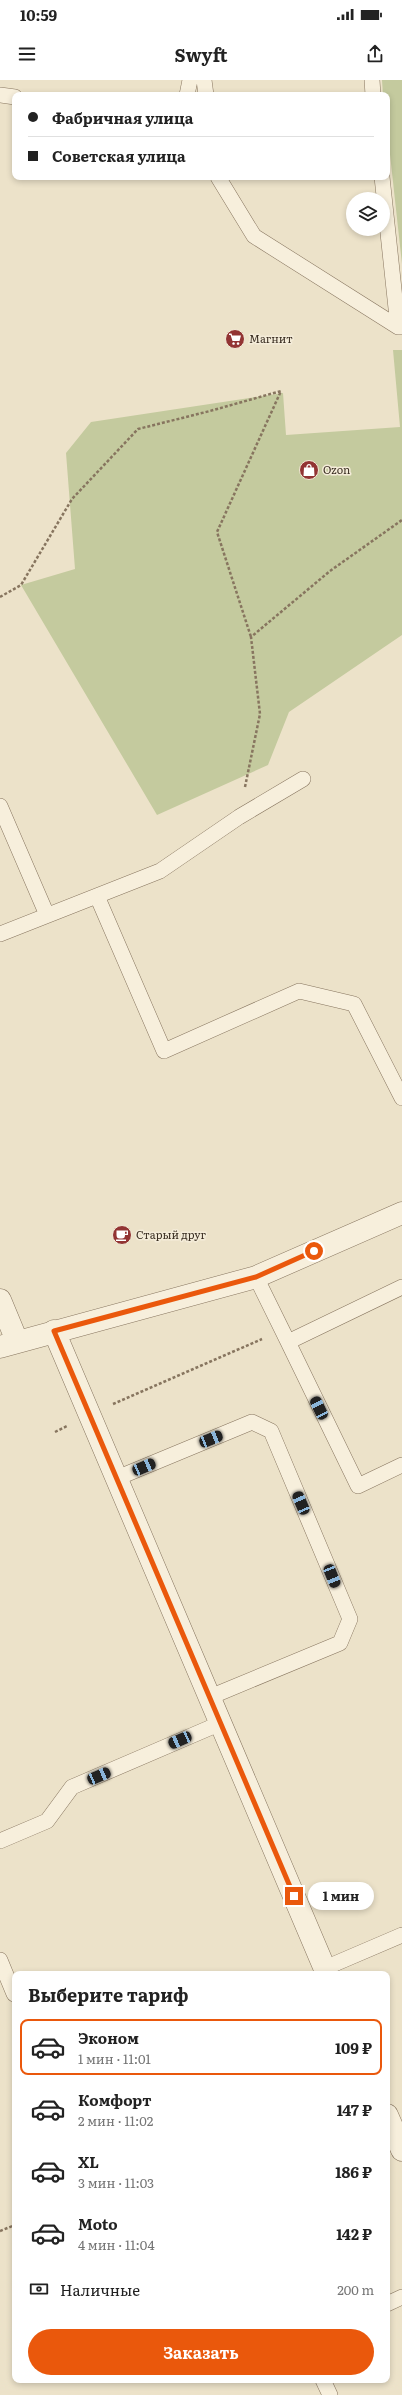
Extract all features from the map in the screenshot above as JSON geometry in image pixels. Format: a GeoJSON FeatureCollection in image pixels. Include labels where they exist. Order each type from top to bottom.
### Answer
{"type":"FeatureCollection","features":[{"type":"Feature","properties":{"kind":"street"},"geometry":{"type":"LineString","coordinates":[[0,1300],[8,1344],[256,1277],[402,1213]]}},
{"type":"Feature","properties":{"kind":"street"},"geometry":{"type":"LineString","coordinates":[[54,1331],[88,1415],[117,1478],[326,1971]]}},
{"type":"Feature","properties":{"kind":"street"},"geometry":{"type":"LineString","coordinates":[[390,2122],[402,2150]]}},
{"type":"Feature","properties":{"kind":"lane"},"geometry":{"type":"LineString","coordinates":[[188,92],[190,80]]}},
{"type":"Feature","properties":{"kind":"lane"},"geometry":{"type":"LineString","coordinates":[[204,80],[206,92]]}},
{"type":"Feature","properties":{"kind":"lane"},"geometry":{"type":"LineString","coordinates":[[372,80],[373,92]]}},
{"type":"Feature","properties":{"kind":"lane"},"geometry":{"type":"LineString","coordinates":[[0,95],[12,97]]}},
{"type":"Feature","properties":{"kind":"lane"},"geometry":{"type":"LineString","coordinates":[[220,180],[254,236],[400,327]]}},
{"type":"Feature","properties":{"kind":"lane"},"geometry":{"type":"LineString","coordinates":[[382,180],[400,327]]}},
{"type":"Feature","properties":{"kind":"lane"},"geometry":{"type":"LineString","coordinates":[[0,934],[160,871],[239,817],[303,779]]}},
{"type":"Feature","properties":{"kind":"lane"},"geometry":{"type":"LineString","coordinates":[[0,806],[48,915]]}},
{"type":"Feature","properties":{"kind":"lane"},"geometry":{"type":"LineString","coordinates":[[97,896],[164,1051],[299,991],[354,1004],[402,1098]]}},
{"type":"Feature","properties":{"kind":"lane"},"geometry":{"type":"LineString","coordinates":[[256,1277],[358,1486],[402,1465]]}},
{"type":"Feature","properties":{"kind":"lane"},"geometry":{"type":"LineString","coordinates":[[285,1336],[402,1287]]}},
{"type":"Feature","properties":{"kind":"lane"},"geometry":{"type":"LineString","coordinates":[[117,1478],[252,1422],[271,1430],[350,1619],[340,1643],[210,1697]]}},
{"type":"Feature","properties":{"kind":"lane"},"geometry":{"type":"LineString","coordinates":[[0,1841],[47,1821],[72,1787],[221,1723]]}},
{"type":"Feature","properties":{"kind":"lane"},"geometry":{"type":"LineString","coordinates":[[326,1971],[402,1935]]}},
{"type":"Feature","properties":{"kind":"lane"},"geometry":{"type":"LineString","coordinates":[[0,1960],[10,1993]]}},
{"type":"Feature","properties":{"kind":"lane"},"geometry":{"type":"LineString","coordinates":[[390,2303],[402,2297]]}},
{"type":"Feature","properties":{"kind":"lane"},"geometry":{"type":"LineString","coordinates":[[324,2383],[330,2395]]}},
{"type":"Feature","properties":{"kind":"path"},"geometry":{"type":"LineString","coordinates":[[0,598],[21,584],[72,499],[138,429],[210,412],[281,390],[216,532],[251,637],[260,714],[239,817]]}},
{"type":"Feature","properties":{"kind":"path"},"geometry":{"type":"LineString","coordinates":[[251,637],[330,571],[402,520]]}},
{"type":"Feature","properties":{"kind":"path"},"geometry":{"type":"LineString","coordinates":[[55,1432],[88,1415],[285,1336]]}},
{"type":"Feature","properties":{"kind":"path"},"geometry":{"type":"LineString","coordinates":[[0,2231],[12,2226]]}},
{"type":"Feature","properties":{"kind":"green space"},"geometry":{"type":"Polygon","coordinates":[[[382,80],[402,80],[402,264],[390,154],[390,92],[383,92],[382,80]]]}},
{"type":"Feature","properties":{"kind":"green space"},"geometry":{"type":"Polygon","coordinates":[[[393,350],[402,350],[402,635],[289,712],[268,765],[157,815],[21,585],[75,569],[66,453],[91,422],[283,393],[286,435],[400,427],[393,350]]]}},
{"type":"Feature","properties":{"kind":"place","name":"Магнит"},"geometry":{"type":"Point","coordinates":[235,339]}},
{"type":"Feature","properties":{"kind":"place","name":"Ozon"},"geometry":{"type":"Point","coordinates":[309,470]}},
{"type":"Feature","properties":{"kind":"place","name":"Старый друг"},"geometry":{"type":"Point","coordinates":[122,1235]}},
{"type":"Feature","properties":{"kind":"route"},"geometry":{"type":"LineString","coordinates":[[294,1896],[104,1447],[88,1415],[54,1331],[256,1277],[314,1251]]}}]}
